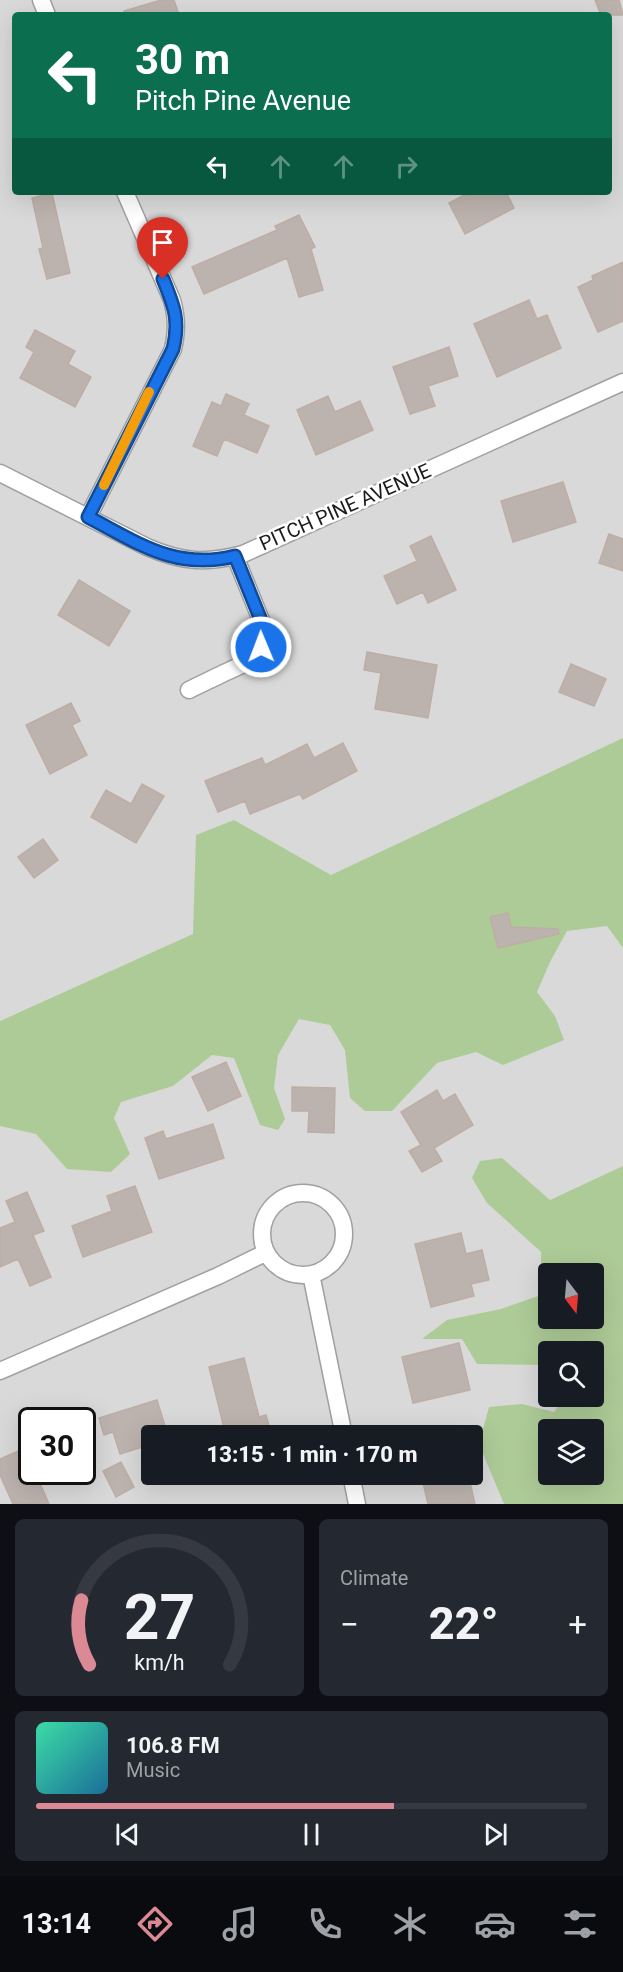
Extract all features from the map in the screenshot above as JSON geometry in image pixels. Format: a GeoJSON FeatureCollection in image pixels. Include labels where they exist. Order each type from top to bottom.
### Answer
{"type":"FeatureCollection","features":[{"type":"Feature","properties":{"kind":"street"},"geometry":{"type":"LineString","coordinates":[[88,517],[173,349],[177,333],[172,300],[127,195]]}},
{"type":"Feature","properties":{"kind":"street","name":"PITCH PINE AVENUE"},"geometry":{"type":"LineString","coordinates":[[0,472],[170,557],[194,561],[219,560],[235,556],[623,382]]}},
{"type":"Feature","properties":{"kind":"street"},"geometry":{"type":"LineString","coordinates":[[189,690],[247,663],[261,647],[264,636],[263,625],[235,556]]}},
{"type":"Feature","properties":{"kind":"street"},"geometry":{"type":"LineString","coordinates":[[295,1194],[313,1194],[324,1198],[334,1206],[340,1216],[344,1240],[334,1263],[323,1270],[312,1274],[284,1271],[265,1253],[261,1240],[261,1228],[266,1215],[279,1201],[295,1194]]}},
{"type":"Feature","properties":{"kind":"street"},"geometry":{"type":"LineString","coordinates":[[0,1371],[218,1276],[265,1253]]}},
{"type":"Feature","properties":{"kind":"street"},"geometry":{"type":"LineString","coordinates":[[312,1274],[342,1425]]}},
{"type":"Feature","properties":{"kind":"street"},"geometry":{"type":"LineString","coordinates":[[353,1485],[357,1504]]}},
{"type":"Feature","properties":{"kind":"shaded area"},"geometry":{"type":"Polygon","coordinates":[[[0,0],[623,0],[623,1504],[0,1504],[0,0]]]}},
{"type":"Feature","properties":{"kind":"green space"},"geometry":{"type":"Polygon","coordinates":[[[623,738],[623,948],[607,926],[567,931],[537,992],[555,1016],[564,1040],[503,1065],[476,1052],[437,1063],[392,1111],[365,1111],[350,1098],[345,1050],[330,1025],[299,1019],[278,1055],[274,1088],[285,1119],[278,1130],[260,1125],[234,1058],[212,1055],[173,1086],[121,1102],[114,1118],[130,1154],[111,1172],[67,1169],[36,1134],[0,1126],[0,1021],[193,934],[196,835],[234,820],[331,875],[623,738]]]}},
{"type":"Feature","properties":{"kind":"green space"},"geometry":{"type":"Polygon","coordinates":[[[502,1158],[550,1200],[623,1166],[623,1504],[504,1504],[483,1454],[483,1429],[489,1407],[522,1404],[554,1412],[558,1407],[604,1407],[604,1341],[538,1341],[538,1365],[477,1364],[462,1339],[422,1339],[447,1320],[501,1309],[538,1296],[538,1329],[604,1329],[604,1263],[541,1263],[541,1252],[487,1203],[472,1178],[480,1161],[502,1158]]]}},
{"type":"Feature","properties":{"kind":"building"},"geometry":{"type":"Polygon","coordinates":[[[161,0],[174,0],[178,12],[124,12],[161,0]]]}},
{"type":"Feature","properties":{"kind":"building"},"geometry":{"type":"Polygon","coordinates":[[[595,0],[619,0],[623,15],[612,15],[612,12],[600,12],[595,0]]]}},
{"type":"Feature","properties":{"kind":"building"},"geometry":{"type":"Polygon","coordinates":[[[52,195],[70,273],[47,279],[39,249],[43,248],[32,198],[52,195]]]}},
{"type":"Feature","properties":{"kind":"building"},"geometry":{"type":"Polygon","coordinates":[[[464,195],[508,195],[514,208],[465,234],[449,203],[464,195]]]}},
{"type":"Feature","properties":{"kind":"building"},"geometry":{"type":"Polygon","coordinates":[[[299,215],[315,247],[311,249],[323,290],[299,297],[287,258],[204,294],[192,267],[277,230],[275,226],[299,215]]]}},
{"type":"Feature","properties":{"kind":"building"},"geometry":{"type":"Polygon","coordinates":[[[623,262],[623,321],[598,332],[578,287],[593,280],[592,276],[623,262]]]}},
{"type":"Feature","properties":{"kind":"building"},"geometry":{"type":"Polygon","coordinates":[[[529,300],[537,319],[547,315],[561,348],[497,377],[474,324],[529,300]]]}},
{"type":"Feature","properties":{"kind":"building"},"geometry":{"type":"Polygon","coordinates":[[[35,330],[75,351],[68,364],[91,377],[75,407],[20,378],[34,352],[26,347],[35,330]]]}},
{"type":"Feature","properties":{"kind":"building"},"geometry":{"type":"Polygon","coordinates":[[[449,347],[458,376],[428,386],[435,406],[410,414],[393,367],[449,347]]]}},
{"type":"Feature","properties":{"kind":"building"},"geometry":{"type":"Polygon","coordinates":[[[226,394],[249,404],[244,415],[269,426],[257,453],[224,439],[217,456],[193,446],[212,402],[221,406],[226,394]]]}},
{"type":"Feature","properties":{"kind":"building"},"geometry":{"type":"Polygon","coordinates":[[[328,396],[335,412],[360,401],[373,430],[316,455],[297,410],[328,396]]]}},
{"type":"Feature","properties":{"kind":"building"},"geometry":{"type":"Polygon","coordinates":[[[563,482],[576,522],[513,542],[501,501],[563,482]]]}},
{"type":"Feature","properties":{"kind":"building"},"geometry":{"type":"Polygon","coordinates":[[[609,534],[623,539],[623,571],[599,563],[609,534]]]}},
{"type":"Feature","properties":{"kind":"building"},"geometry":{"type":"Polygon","coordinates":[[[431,536],[456,590],[428,603],[423,592],[397,604],[384,576],[417,561],[410,546],[431,536]]]}},
{"type":"Feature","properties":{"kind":"building"},"geometry":{"type":"Polygon","coordinates":[[[79,580],[130,611],[109,646],[58,615],[79,580]]]}},
{"type":"Feature","properties":{"kind":"building"},"geometry":{"type":"Polygon","coordinates":[[[367,652],[437,665],[428,718],[375,709],[381,673],[364,670],[367,652]]]}},
{"type":"Feature","properties":{"kind":"building"},"geometry":{"type":"Polygon","coordinates":[[[571,664],[606,679],[594,706],[559,692],[571,664]]]}},
{"type":"Feature","properties":{"kind":"building"},"geometry":{"type":"Polygon","coordinates":[[[71,703],[80,721],[72,725],[87,755],[50,774],[26,725],[71,703]]]}},
{"type":"Feature","properties":{"kind":"building"},"geometry":{"type":"Polygon","coordinates":[[[343,743],[357,771],[303,799],[300,794],[250,814],[245,801],[218,812],[205,781],[262,758],[265,765],[307,744],[314,758],[343,743]]]}},
{"type":"Feature","properties":{"kind":"building"},"geometry":{"type":"Polygon","coordinates":[[[142,784],[164,796],[136,843],[91,817],[106,790],[131,804],[142,784]]]}},
{"type":"Feature","properties":{"kind":"building"},"geometry":{"type":"Polygon","coordinates":[[[43,839],[58,860],[34,878],[18,857],[43,839]]]}},
{"type":"Feature","properties":{"kind":"building"},"geometry":{"type":"Polygon","coordinates":[[[508,913],[511,927],[558,929],[559,934],[498,948],[490,917],[508,913]]]}},
{"type":"Feature","properties":{"kind":"building"},"geometry":{"type":"Polygon","coordinates":[[[226,1062],[241,1096],[208,1111],[192,1077],[226,1062]]]}},
{"type":"Feature","properties":{"kind":"building"},"geometry":{"type":"Polygon","coordinates":[[[292,1087],[335,1088],[334,1133],[308,1132],[309,1111],[292,1111],[292,1087]]]}},
{"type":"Feature","properties":{"kind":"building"},"geometry":{"type":"Polygon","coordinates":[[[437,1090],[443,1101],[455,1094],[473,1125],[434,1148],[442,1161],[422,1172],[409,1151],[421,1145],[401,1112],[437,1090]]]}},
{"type":"Feature","properties":{"kind":"building"},"geometry":{"type":"Polygon","coordinates":[[[213,1124],[224,1158],[159,1179],[145,1138],[163,1131],[166,1139],[213,1124]]]}},
{"type":"Feature","properties":{"kind":"building"},"geometry":{"type":"Polygon","coordinates":[[[135,1186],[152,1232],[83,1257],[72,1226],[112,1211],[107,1196],[135,1186]]]}},
{"type":"Feature","properties":{"kind":"building"},"geometry":{"type":"Polygon","coordinates":[[[27,1192],[44,1231],[33,1235],[51,1277],[30,1286],[18,1259],[0,1267],[0,1228],[15,1222],[6,1201],[27,1192]]]}},
{"type":"Feature","properties":{"kind":"building"},"geometry":{"type":"Polygon","coordinates":[[[461,1233],[466,1254],[482,1250],[489,1280],[471,1284],[474,1296],[431,1307],[415,1244],[461,1233]]]}},
{"type":"Feature","properties":{"kind":"building"},"geometry":{"type":"Polygon","coordinates":[[[459,1343],[470,1390],[413,1403],[402,1357],[459,1343]]]}},
{"type":"Feature","properties":{"kind":"building"},"geometry":{"type":"Polygon","coordinates":[[[244,1358],[259,1417],[266,1415],[269,1425],[223,1425],[209,1367],[244,1358]]]}},
{"type":"Feature","properties":{"kind":"building"},"geometry":{"type":"Polygon","coordinates":[[[157,1400],[165,1425],[141,1425],[141,1447],[120,1454],[113,1432],[104,1435],[99,1418],[157,1400]]]}},
{"type":"Feature","properties":{"kind":"building"},"geometry":{"type":"Polygon","coordinates":[[[18,1451],[18,1485],[41,1485],[49,1504],[13,1504],[0,1475],[0,1459],[18,1451]]]}},
{"type":"Feature","properties":{"kind":"building"},"geometry":{"type":"Polygon","coordinates":[[[121,1462],[134,1487],[116,1497],[103,1471],[121,1462]]]}},
{"type":"Feature","properties":{"kind":"building"},"geometry":{"type":"Polygon","coordinates":[[[424,1485],[471,1485],[475,1504],[428,1504],[424,1485]]]}},
{"type":"Feature","properties":{"kind":"slow traffic"},"geometry":{"type":"LineString","coordinates":[[104,485],[149,392]]}},
{"type":"Feature","properties":{"kind":"route"},"geometry":{"type":"LineString","coordinates":[[163,279],[176,316],[177,333],[173,349],[88,517],[170,557],[194,561],[219,560],[235,556],[263,625],[264,636],[261,647]]}}]}
